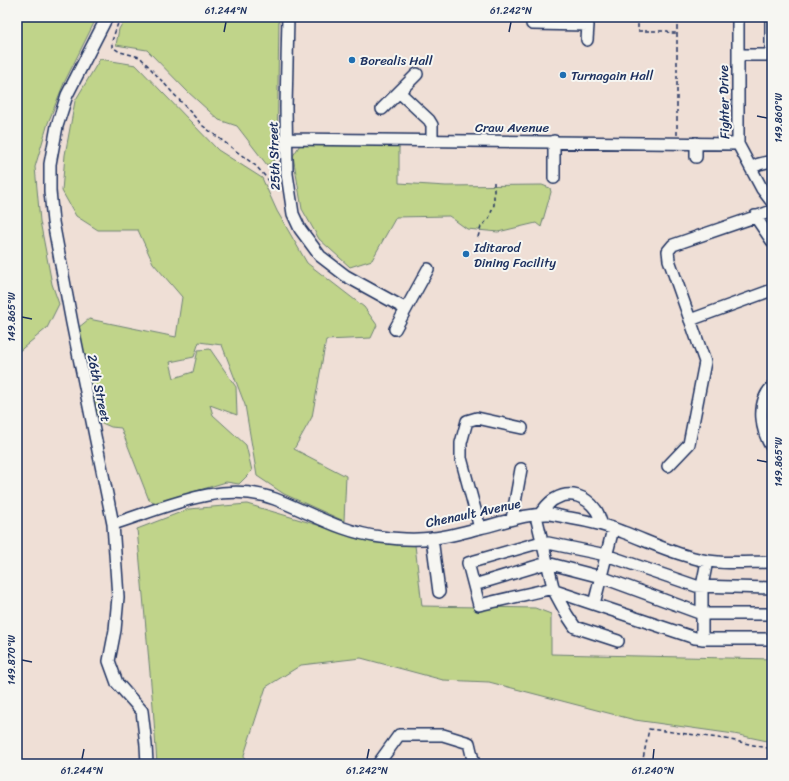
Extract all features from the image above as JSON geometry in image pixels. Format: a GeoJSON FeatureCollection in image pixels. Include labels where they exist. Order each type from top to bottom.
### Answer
{"type":"FeatureCollection","features":[{"type":"Feature","properties":{"kind":"street","name":"26th Street"},"geometry":{"type":"LineString","coordinates":[[107,17],[67,95],[57,126],[50,164],[50,191],[53,222],[72,323],[113,524],[118,597],[115,630],[109,661],[116,683],[142,711],[147,764]]}},
{"type":"Feature","properties":{"kind":"street","name":"25th Street"},"geometry":{"type":"LineString","coordinates":[[288,17],[286,139],[288,190],[293,214],[300,230],[320,256],[346,276],[406,309]]}},
{"type":"Feature","properties":{"kind":"street","name":"Fighter Drive"},"geometry":{"type":"LineString","coordinates":[[738,17],[738,144],[762,189],[772,202]]}},
{"type":"Feature","properties":{"kind":"street"},"geometry":{"type":"LineString","coordinates":[[738,55],[771,55],[771,17]]}},
{"type":"Feature","properties":{"kind":"street"},"geometry":{"type":"LineString","coordinates":[[532,24],[588,26],[587,40]]}},
{"type":"Feature","properties":{"kind":"street"},"geometry":{"type":"LineString","coordinates":[[382,109],[417,74]]}},
{"type":"Feature","properties":{"kind":"street"},"geometry":{"type":"LineString","coordinates":[[399,92],[429,120],[432,125],[432,140]]}},
{"type":"Feature","properties":{"kind":"street","name":"Craw Avenue"},"geometry":{"type":"LineString","coordinates":[[286,139],[738,144]]}},
{"type":"Feature","properties":{"kind":"street"},"geometry":{"type":"LineString","coordinates":[[554,141],[554,178]]}},
{"type":"Feature","properties":{"kind":"street"},"geometry":{"type":"LineString","coordinates":[[696,143],[696,157]]}},
{"type":"Feature","properties":{"kind":"street"},"geometry":{"type":"LineString","coordinates":[[751,168],[759,164],[772,161]]}},
{"type":"Feature","properties":{"kind":"street"},"geometry":{"type":"LineString","coordinates":[[668,466],[688,444],[705,362],[669,260],[668,251],[673,245],[772,211]]}},
{"type":"Feature","properties":{"kind":"street"},"geometry":{"type":"LineString","coordinates":[[756,216],[772,241]]}},
{"type":"Feature","properties":{"kind":"street"},"geometry":{"type":"LineString","coordinates":[[395,329],[428,269]]}},
{"type":"Feature","properties":{"kind":"street"},"geometry":{"type":"LineString","coordinates":[[690,320],[772,290]]}},
{"type":"Feature","properties":{"kind":"street"},"geometry":{"type":"LineString","coordinates":[[772,386],[766,394],[762,410],[763,425],[768,443],[772,448]]}},
{"type":"Feature","properties":{"kind":"street"},"geometry":{"type":"LineString","coordinates":[[480,528],[461,458],[461,443],[467,421],[477,418],[522,428]]}},
{"type":"Feature","properties":{"kind":"street"},"geometry":{"type":"LineString","coordinates":[[512,520],[521,469]]}},
{"type":"Feature","properties":{"kind":"street","name":"Chenault Avenue"},"geometry":{"type":"LineString","coordinates":[[113,524],[179,502],[204,496],[228,493],[250,493],[274,499],[324,521],[357,533],[381,537],[432,538],[512,520],[549,514],[602,525],[670,551],[707,560],[772,562]]}},
{"type":"Feature","properties":{"kind":"street"},"geometry":{"type":"LineString","coordinates":[[602,525],[597,512],[580,496],[567,494],[554,499],[538,515],[554,591],[575,627],[618,641]]}},
{"type":"Feature","properties":{"kind":"street"},"geometry":{"type":"LineString","coordinates":[[594,604],[613,529]]}},
{"type":"Feature","properties":{"kind":"street"},"geometry":{"type":"LineString","coordinates":[[432,538],[439,592]]}},
{"type":"Feature","properties":{"kind":"street"},"geometry":{"type":"LineString","coordinates":[[772,588],[696,586],[606,556],[548,543],[538,543],[468,563],[479,605],[549,589],[695,638],[772,639]]}},
{"type":"Feature","properties":{"kind":"street"},"geometry":{"type":"LineString","coordinates":[[702,639],[702,586],[707,560]]}},
{"type":"Feature","properties":{"kind":"street"},"geometry":{"type":"LineString","coordinates":[[474,585],[548,563],[601,577],[702,614],[772,614]]}},
{"type":"Feature","properties":{"kind":"street"},"geometry":{"type":"LineString","coordinates":[[378,764],[398,735],[443,735],[469,743],[474,764]]}},
{"type":"Feature","properties":{"kind":"path"},"geometry":{"type":"LineString","coordinates":[[120,17],[112,41],[112,47],[120,52],[140,57],[203,126],[256,166],[271,183],[279,189],[288,190]]}},
{"type":"Feature","properties":{"kind":"path"},"geometry":{"type":"LineString","coordinates":[[638,17],[638,31],[668,31],[669,33],[677,33]]}},
{"type":"Feature","properties":{"kind":"path"},"geometry":{"type":"LineString","coordinates":[[677,17],[677,143]]}},
{"type":"Feature","properties":{"kind":"path"},"geometry":{"type":"LineString","coordinates":[[478,237],[481,226],[489,218],[494,205],[494,182]]}},
{"type":"Feature","properties":{"kind":"path"},"geometry":{"type":"LineString","coordinates":[[642,764],[649,729],[726,739],[772,749]]}},
{"type":"Feature","properties":{"kind":"green space"},"geometry":{"type":"Polygon","coordinates":[[[17,17],[97,17],[64,83],[48,123],[35,167],[40,221],[52,284],[59,304],[47,328],[17,353],[17,17]]]}},
{"type":"Feature","properties":{"kind":"green space"},"geometry":{"type":"Polygon","coordinates":[[[126,17],[279,17],[277,158],[267,165],[237,126],[219,120],[188,92],[147,50],[116,45],[119,29],[126,17]]]}},
{"type":"Feature","properties":{"kind":"green space"},"geometry":{"type":"Polygon","coordinates":[[[100,59],[136,65],[218,150],[262,178],[277,211],[307,263],[364,307],[377,325],[371,338],[326,340],[312,417],[294,449],[346,476],[344,521],[284,494],[257,476],[245,405],[222,345],[199,342],[194,357],[170,362],[174,378],[193,372],[198,350],[210,349],[236,387],[237,415],[210,405],[213,415],[246,445],[252,471],[239,484],[226,482],[157,503],[149,500],[121,428],[111,427],[95,420],[78,328],[89,319],[176,337],[182,297],[153,263],[138,230],[98,230],[76,216],[62,191],[65,155],[75,101],[100,59]]]}},
{"type":"Feature","properties":{"kind":"green space"},"geometry":{"type":"Polygon","coordinates":[[[301,143],[399,143],[399,183],[446,186],[542,185],[550,188],[551,192],[541,227],[536,223],[498,232],[467,229],[449,216],[396,217],[372,260],[350,267],[319,239],[302,209],[293,156],[301,143]]]}},
{"type":"Feature","properties":{"kind":"green space"},"geometry":{"type":"Polygon","coordinates":[[[247,504],[368,540],[415,545],[422,606],[535,608],[551,614],[551,654],[772,659],[772,742],[734,734],[635,720],[489,682],[443,680],[361,658],[301,665],[266,687],[244,755],[245,764],[157,764],[137,529],[189,509],[247,504]]]}},
{"type":"Feature","properties":{"kind":"place","name":"Borealis Hall"},"geometry":{"type":"Point","coordinates":[352,60]}},
{"type":"Feature","properties":{"kind":"place","name":"Turnagain Hall"},"geometry":{"type":"Point","coordinates":[563,75]}},
{"type":"Feature","properties":{"kind":"place","name":"Iditarod Dining Facility"},"geometry":{"type":"Point","coordinates":[466,254]}}]}
